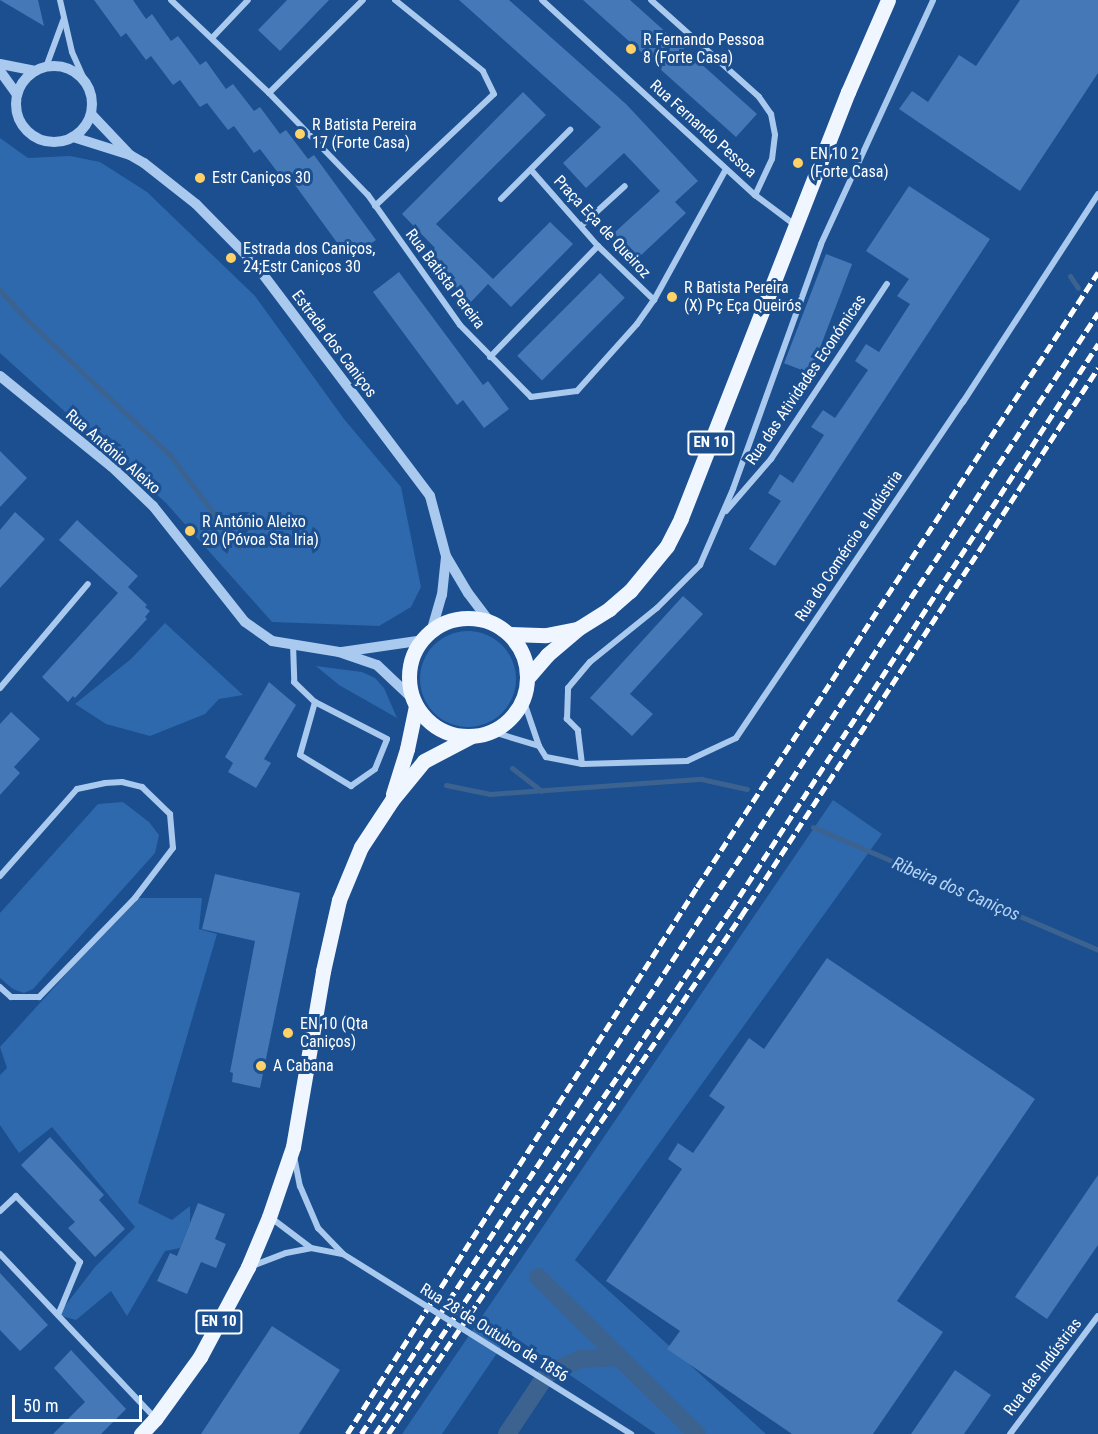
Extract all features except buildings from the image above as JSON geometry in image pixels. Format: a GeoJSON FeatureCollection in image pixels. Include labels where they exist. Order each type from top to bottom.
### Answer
{"type":"FeatureCollection","features":[{"type":"Feature","properties":{"kind":"main road","name":"EN 10"},"geometry":{"type":"LineString","coordinates":[[579,628],[609,609],[630,591],[667,546],[681,518],[883,2]]}},
{"type":"Feature","properties":{"kind":"main road"},"geometry":{"type":"LineString","coordinates":[[392,800],[407,749],[414,702],[409,679],[413,656],[428,634],[467,618],[490,622],[510,634],[523,653],[529,676]]}},
{"type":"Feature","properties":{"kind":"main road"},"geometry":{"type":"LineString","coordinates":[[510,634],[546,635],[579,628]]}},
{"type":"Feature","properties":{"kind":"main road"},"geometry":{"type":"LineString","coordinates":[[392,800],[424,761],[470,737],[493,732],[512,719],[523,699],[529,676],[547,656],[579,628]]}},
{"type":"Feature","properties":{"kind":"main road"},"geometry":{"type":"LineString","coordinates":[[414,702],[428,721],[447,733],[470,737]]}},
{"type":"Feature","properties":{"kind":"main road","name":"EN 10"},"geometry":{"type":"LineString","coordinates":[[141,1434],[155,1419],[200,1357],[248,1268],[270,1217],[293,1147],[323,971],[339,900],[361,847],[392,800]]}},
{"type":"Feature","properties":{"kind":"street"},"geometry":{"type":"LineString","coordinates":[[60,0],[72,52],[87,85],[92,104],[87,123],[73,137]]}},
{"type":"Feature","properties":{"kind":"street","name":"Rua Batista Pereira"},"geometry":{"type":"LineString","coordinates":[[171,0],[268,93],[375,206],[460,325],[531,396],[577,391],[637,324],[654,300],[726,169]]}},
{"type":"Feature","properties":{"kind":"street"},"geometry":{"type":"LineString","coordinates":[[212,38],[248,0]]}},
{"type":"Feature","properties":{"kind":"street"},"geometry":{"type":"LineString","coordinates":[[268,93],[363,0]]}},
{"type":"Feature","properties":{"kind":"street"},"geometry":{"type":"LineString","coordinates":[[375,206],[494,94],[483,71],[395,0]]}},
{"type":"Feature","properties":{"kind":"street","name":"Rua Fernando Pessoa"},"geometry":{"type":"LineString","coordinates":[[542,0],[755,195],[795,225]]}},
{"type":"Feature","properties":{"kind":"street"},"geometry":{"type":"LineString","coordinates":[[651,0],[759,97],[771,114],[775,135],[772,159],[755,195]]}},
{"type":"Feature","properties":{"kind":"street"},"geometry":{"type":"LineString","coordinates":[[582,764],[578,730],[567,719],[568,688],[590,662],[657,608],[700,565],[722,516],[821,244],[933,0]]}},
{"type":"Feature","properties":{"kind":"street"},"geometry":{"type":"LineString","coordinates":[[46,67],[64,18]]}},
{"type":"Feature","properties":{"kind":"street"},"geometry":{"type":"LineString","coordinates":[[0,64],[35,71]]}},
{"type":"Feature","properties":{"kind":"street"},"geometry":{"type":"LineString","coordinates":[[17,94],[27,77],[46,67],[70,69],[87,85]]}},
{"type":"Feature","properties":{"kind":"street","name":"Estrada dos Caniços"},"geometry":{"type":"LineString","coordinates":[[0,71],[17,94],[19,119],[26,130],[49,142],[73,137],[130,155]]}},
{"type":"Feature","properties":{"kind":"street","name":"Estrada dos Caniços"},"geometry":{"type":"LineString","coordinates":[[91,114],[130,155],[196,204],[256,265],[430,496],[446,556],[468,593],[490,622]]}},
{"type":"Feature","properties":{"kind":"street","name":"Praça Eça de Queiroz"},"geometry":{"type":"LineString","coordinates":[[501,199],[532,171],[570,130]]}},
{"type":"Feature","properties":{"kind":"street","name":"Praça Eça de Queiroz"},"geometry":{"type":"LineString","coordinates":[[532,171],[598,246],[654,300]]}},
{"type":"Feature","properties":{"kind":"street"},"geometry":{"type":"LineString","coordinates":[[581,226],[625,186]]}},
{"type":"Feature","properties":{"kind":"street","name":"Rua do Comércio e Indústria"},"geometry":{"type":"LineString","coordinates":[[493,732],[539,746],[546,757],[582,764],[687,761],[736,738],[963,402],[1098,194]]}},
{"type":"Feature","properties":{"kind":"street"},"geometry":{"type":"LineString","coordinates":[[490,357],[598,246]]}},
{"type":"Feature","properties":{"kind":"street","name":"Rua das Atividades Económicas"},"geometry":{"type":"LineString","coordinates":[[722,516],[771,459],[887,284]]}},
{"type":"Feature","properties":{"kind":"street","name":"Rua António Aleixo"},"geometry":{"type":"LineString","coordinates":[[0,376],[112,467],[153,506],[245,622],[272,641],[339,652],[377,665],[414,702]]}},
{"type":"Feature","properties":{"kind":"street","name":"Estrada dos Caniços"},"geometry":{"type":"LineString","coordinates":[[428,634],[442,595],[446,556]]}},
{"type":"Feature","properties":{"kind":"street"},"geometry":{"type":"LineString","coordinates":[[2,683],[88,584]]}},
{"type":"Feature","properties":{"kind":"street","name":"Rua António Aleixo"},"geometry":{"type":"LineString","coordinates":[[339,652],[428,634]]}},
{"type":"Feature","properties":{"kind":"street"},"geometry":{"type":"LineString","coordinates":[[293,644],[294,682],[315,702],[387,739],[375,769],[351,786],[300,754],[315,702]]}},
{"type":"Feature","properties":{"kind":"street"},"geometry":{"type":"LineString","coordinates":[[523,699],[539,746]]}},
{"type":"Feature","properties":{"kind":"street"},"geometry":{"type":"LineString","coordinates":[[0,876],[77,789],[122,782],[142,787],[170,814],[173,848],[135,898],[39,997],[11,997],[0,987]]}},
{"type":"Feature","properties":{"kind":"street","name":"Rua 28 de Outubro de 1856"},"geometry":{"type":"LineString","coordinates":[[293,1147],[300,1186],[318,1228],[343,1254],[632,1434]]}},
{"type":"Feature","properties":{"kind":"street"},"geometry":{"type":"LineString","coordinates":[[0,1211],[16,1196],[80,1262],[58,1315]]}},
{"type":"Feature","properties":{"kind":"street","name":"Rua 28 de Outubro de 1856"},"geometry":{"type":"LineString","coordinates":[[270,1217],[296,1239],[311,1248],[343,1254]]}},
{"type":"Feature","properties":{"kind":"street","name":"Rua 28 de Outubro de 1856"},"geometry":{"type":"LineString","coordinates":[[248,1268],[286,1253],[311,1248]]}},
{"type":"Feature","properties":{"kind":"street"},"geometry":{"type":"LineString","coordinates":[[0,1254],[155,1419]]}},
{"type":"Feature","properties":{"kind":"street","name":"Rua das Indústrias"},"geometry":{"type":"LineString","coordinates":[[1010,1434],[1098,1316]]}},
{"type":"Feature","properties":{"kind":"shaded area"},"geometry":{"type":"Polygon","coordinates":[[[0,138],[28,158],[70,156],[100,162],[147,192],[255,296],[344,419],[401,487],[421,587],[411,607],[379,626],[272,622],[166,503],[0,353],[0,138]]]}},
{"type":"Feature","properties":{"kind":"shaded area"},"geometry":{"type":"Polygon","coordinates":[[[165,623],[243,695],[219,699],[205,714],[150,736],[106,724],[75,704],[131,659],[165,623]]]}},
{"type":"Feature","properties":{"kind":"shaded area"},"geometry":{"type":"Polygon","coordinates":[[[468,631],[486,635],[502,645],[512,661],[516,679],[512,697],[502,713],[486,723],[468,727],[450,723],[434,713],[424,697],[420,679],[424,661],[434,645],[450,635],[468,631]]]}},
{"type":"Feature","properties":{"kind":"shaded area"},"geometry":{"type":"Polygon","coordinates":[[[316,666],[362,672],[375,678],[384,688],[397,718],[339,685],[316,666]]]}},
{"type":"Feature","properties":{"kind":"shaded area"},"geometry":{"type":"Polygon","coordinates":[[[833,800],[882,834],[575,1260],[766,1434],[656,1434],[510,1334],[442,1434],[402,1434],[833,800]]]}},
{"type":"Feature","properties":{"kind":"shaded area"},"geometry":{"type":"Polygon","coordinates":[[[123,802],[149,822],[159,835],[155,853],[33,989],[24,993],[13,989],[0,978],[0,913],[98,804],[123,802]]]}},
{"type":"Feature","properties":{"kind":"shaded area"},"geometry":{"type":"Polygon","coordinates":[[[135,898],[202,898],[199,929],[217,934],[138,1203],[172,1220],[190,1206],[190,1223],[180,1248],[165,1251],[127,1316],[111,1291],[76,1320],[58,1315],[95,1267],[135,1227],[52,1127],[19,1153],[0,1125],[0,1075],[7,1068],[0,1047],[135,898]]]}},
{"type":"Feature","properties":{"kind":"waterway"},"geometry":{"type":"LineString","coordinates":[[1070,276],[1078,288]]}},
{"type":"Feature","properties":{"kind":"waterway"},"geometry":{"type":"LineString","coordinates":[[0,290],[24,317],[169,454],[239,547]]}},
{"type":"Feature","properties":{"kind":"waterway"},"geometry":{"type":"LineString","coordinates":[[512,768],[541,791]]}},
{"type":"Feature","properties":{"kind":"waterway","name":"Ribeira dos Caniços"},"geometry":{"type":"LineString","coordinates":[[446,785],[490,794],[701,779],[747,789]]}},
{"type":"Feature","properties":{"kind":"waterway","name":"Ribeira dos Caniços"},"geometry":{"type":"LineString","coordinates":[[813,827],[1098,950]]}},
{"type":"Feature","properties":{"kind":"waterway"},"geometry":{"type":"LineString","coordinates":[[538,1277],[697,1434]]}},
{"type":"Feature","properties":{"kind":"waterway"},"geometry":{"type":"LineString","coordinates":[[507,1434],[547,1374],[580,1359],[619,1357]]}},
{"type":"Feature","properties":{"kind":"railway"},"geometry":{"type":"LineString","coordinates":[[347,1434],[697,887],[1098,272]]}},
{"type":"Feature","properties":{"kind":"railway"},"geometry":{"type":"LineString","coordinates":[[361,1434],[1098,313]]}},
{"type":"Feature","properties":{"kind":"railway"},"geometry":{"type":"LineString","coordinates":[[375,1434],[731,909],[1098,344]]}},
{"type":"Feature","properties":{"kind":"railway"},"geometry":{"type":"LineString","coordinates":[[388,1434],[741,916],[1098,368]]}},
{"type":"Feature","properties":{"kind":"place","name":"R Fernando Pessoa 8 (Forte Casa)"},"geometry":{"type":"Point","coordinates":[631,49]}},
{"type":"Feature","properties":{"kind":"place","name":"R Batista Pereira 17 (Forte Casa)"},"geometry":{"type":"Point","coordinates":[300,134]}},
{"type":"Feature","properties":{"kind":"place","name":"EN 10 2 (Forte Casa)"},"geometry":{"type":"Point","coordinates":[798,163]}},
{"type":"Feature","properties":{"kind":"place","name":"Estr Caniços 30"},"geometry":{"type":"Point","coordinates":[200,178]}},
{"type":"Feature","properties":{"kind":"place","name":"Estrada dos Caniços, 24;Estr Caniços 30"},"geometry":{"type":"Point","coordinates":[231,258]}},
{"type":"Feature","properties":{"kind":"place","name":"R Batista Pereira (X) Pç Eça Queirós"},"geometry":{"type":"Point","coordinates":[672,297]}},
{"type":"Feature","properties":{"kind":"place","name":"R António Aleixo 20 (Póvoa Sta Iria)"},"geometry":{"type":"Point","coordinates":[190,531]}},
{"type":"Feature","properties":{"kind":"place","name":"EN 10 (Qta Caniços)"},"geometry":{"type":"Point","coordinates":[288,1033]}},
{"type":"Feature","properties":{"kind":"place","name":"A Cabana"},"geometry":{"type":"Point","coordinates":[261,1066]}}]}
